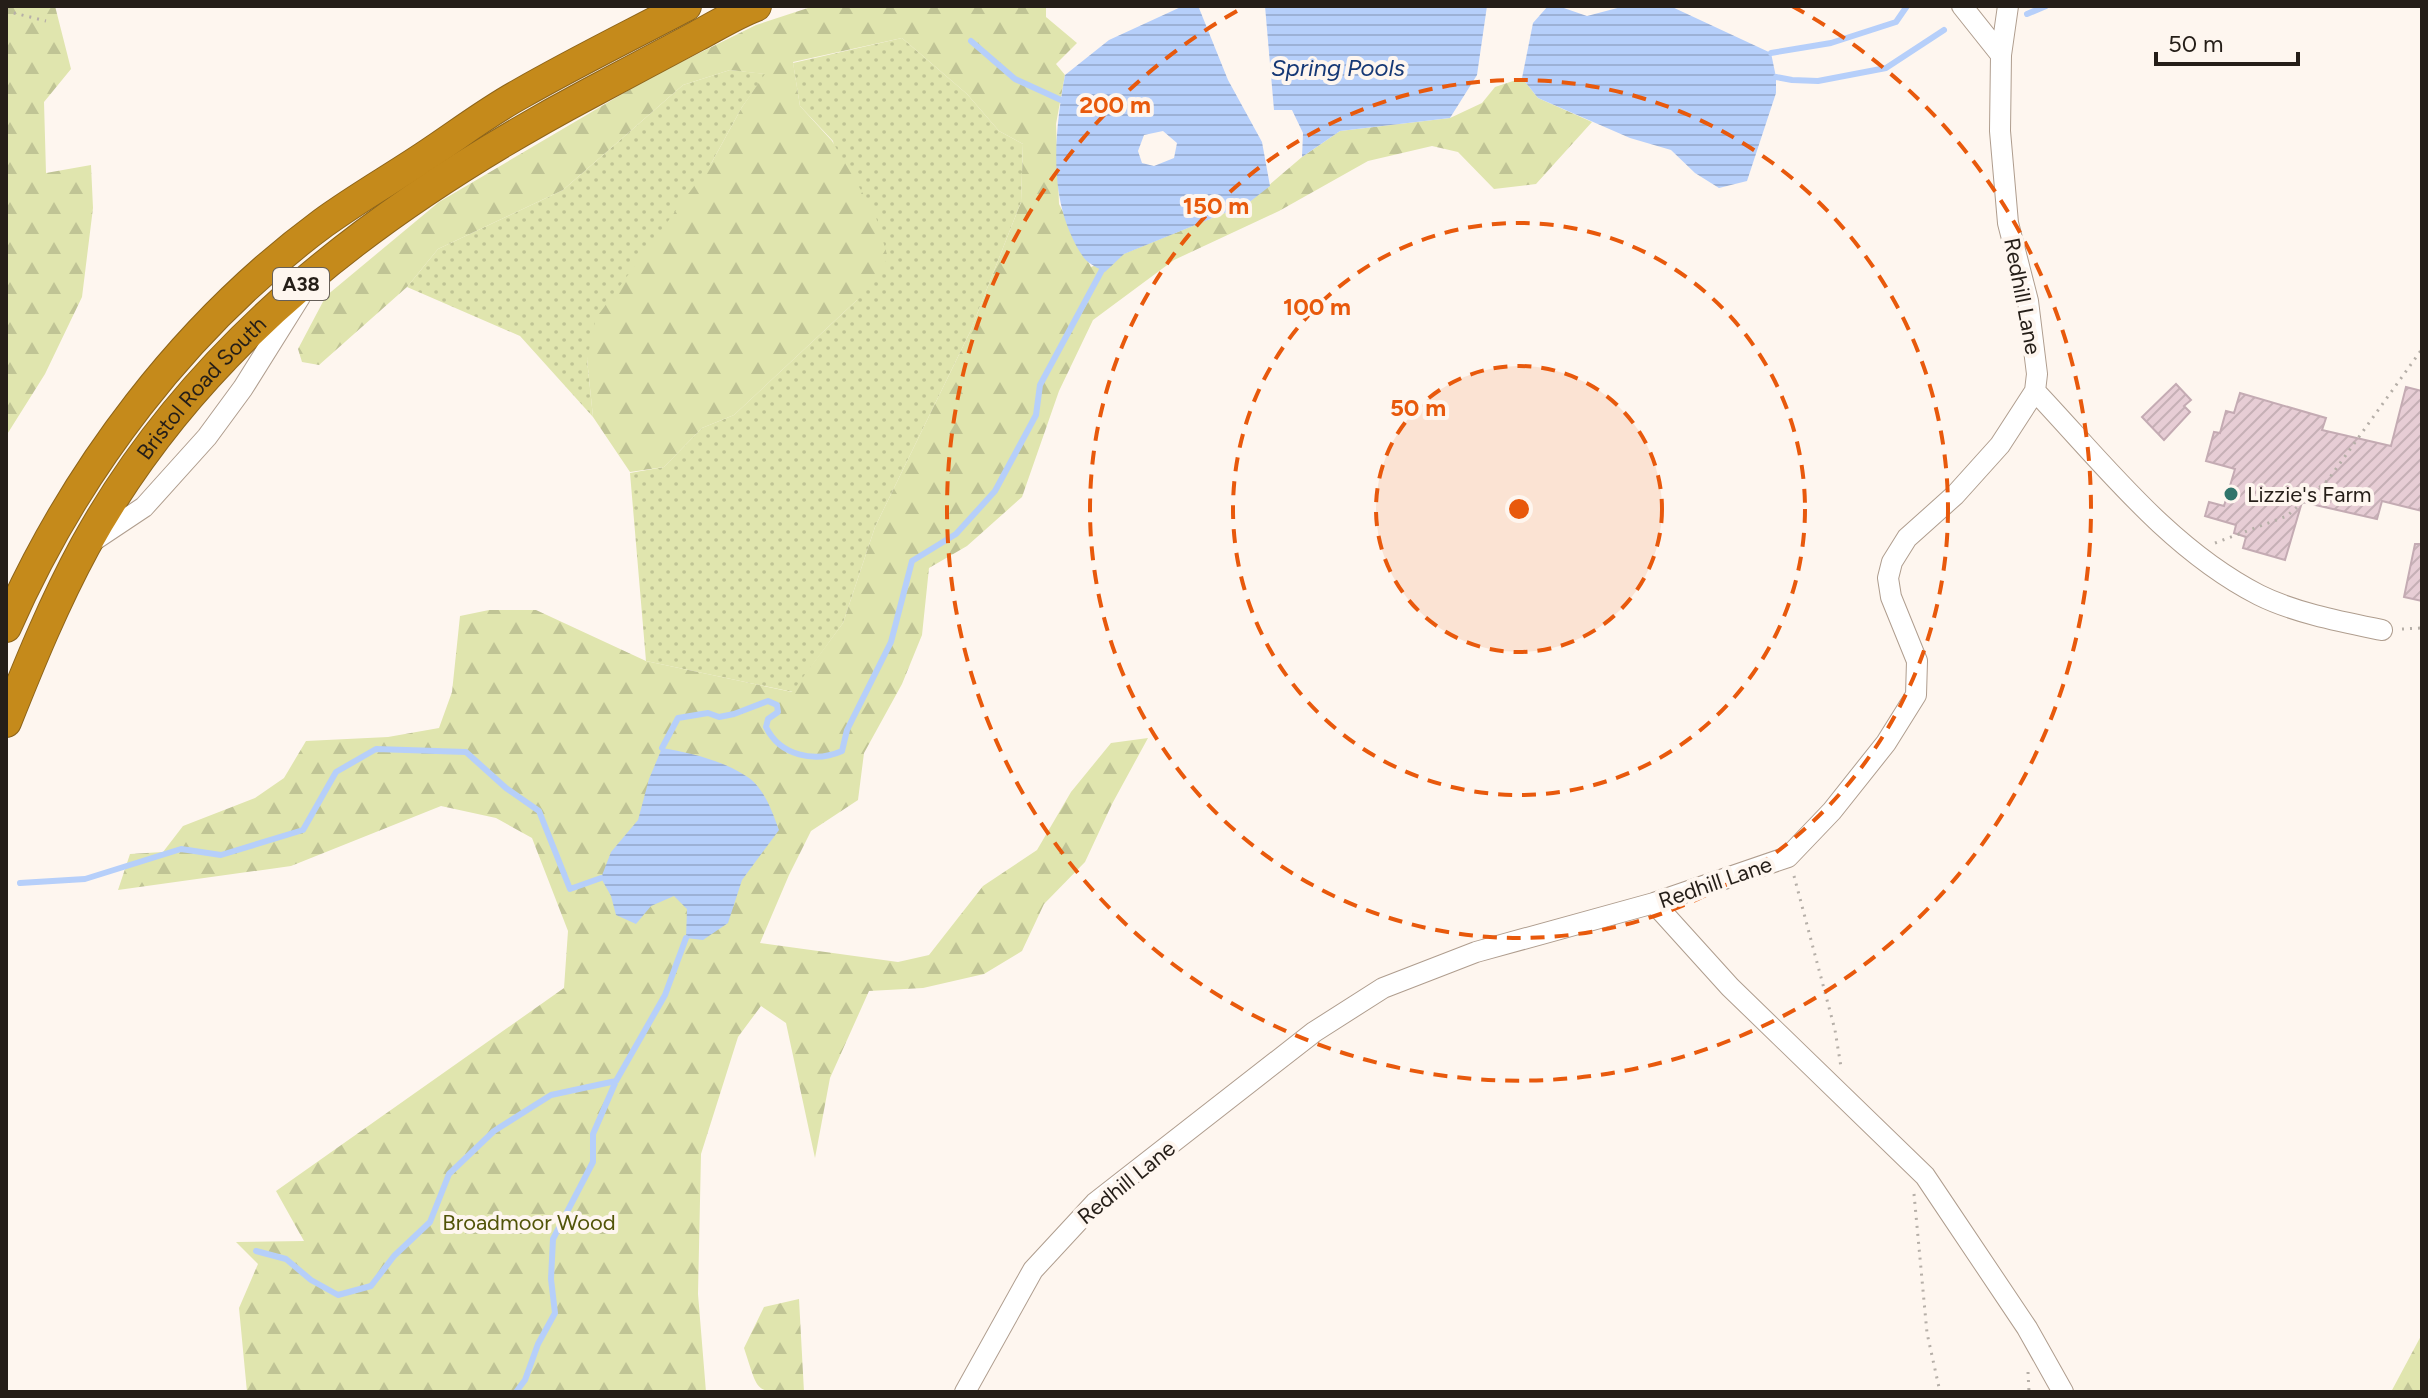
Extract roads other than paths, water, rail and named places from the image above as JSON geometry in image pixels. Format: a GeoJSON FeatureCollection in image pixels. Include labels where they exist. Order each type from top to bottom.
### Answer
{"type":"FeatureCollection","features":[{"type":"Feature","properties":{"kind":"highway","name":"Bristol Road South"},"geometry":{"type":"LineString","coordinates":[[6,627],[25,584],[77,493],[103,455],[157,380],[203,329],[250,284],[323,223],[518,94],[686,6]]}},
{"type":"Feature","properties":{"kind":"highway","name":"Bristol Road South"},"geometry":{"type":"LineString","coordinates":[[6,722],[49,616],[85,545],[146,450],[189,395],[272,308],[317,270],[431,187],[523,130],[756,6]]}},
{"type":"Feature","properties":{"kind":"street"},"geometry":{"type":"LineString","coordinates":[[1962,6],[2001,55]]}},
{"type":"Feature","properties":{"kind":"street","name":"Redhill Lane"},"geometry":{"type":"LineString","coordinates":[[965,1392],[1033,1270],[1070,1226],[1095,1203],[1314,1032],[1383,988],[1463,957],[1654,903],[1788,857],[1841,800],[1886,743],[1916,695],[1917,661],[1891,597],[1888,578],[1892,562],[1907,538],[1955,495],[2000,445],[2035,391],[2037,374],[2028,301],[2008,223],[2000,131],[2001,55],[2008,6]]}},
{"type":"Feature","properties":{"kind":"street"},"geometry":{"type":"LineString","coordinates":[[2035,391],[2156,520],[2194,550],[2261,596],[2328,618],[2382,630]]}},
{"type":"Feature","properties":{"kind":"street"},"geometry":{"type":"LineString","coordinates":[[1654,903],[1730,987],[1925,1176],[2027,1328],[2063,1392]]}},
{"type":"Feature","properties":{"kind":"water"},"geometry":{"type":"Polygon","coordinates":[[[1183,6],[1199,8],[1228,80],[1262,142],[1270,186],[1247,204],[1124,254],[1105,272],[1084,258],[1072,237],[1059,192],[1056,145],[1065,75],[1109,40],[1183,6]],[[1163,131],[1144,135],[1138,151],[1142,163],[1154,166],[1174,158],[1177,143],[1163,131]]]}},
{"type":"Feature","properties":{"kind":"water","name":"Spring Pools"},"geometry":{"type":"Polygon","coordinates":[[[1265,6],[1487,6],[1477,75],[1450,118],[1340,131],[1302,157],[1303,133],[1292,110],[1274,110],[1265,6]]]}},
{"type":"Feature","properties":{"kind":"water"},"geometry":{"type":"Polygon","coordinates":[[[1548,6],[1558,6],[1587,16],[1625,6],[1670,6],[1771,53],[1776,93],[1747,181],[1719,188],[1695,173],[1671,150],[1630,138],[1538,98],[1522,78],[1533,23],[1548,6]]]}},
{"type":"Feature","properties":{"kind":"water"},"geometry":{"type":"Polygon","coordinates":[[[662,748],[716,761],[746,776],[763,793],[779,830],[742,880],[728,923],[703,940],[686,938],[687,909],[674,896],[651,906],[636,924],[616,915],[611,896],[601,878],[611,852],[638,820],[649,779],[662,748]]]}},
{"type":"Feature","properties":{"kind":"waterway"},"geometry":{"type":"LineString","coordinates":[[1771,53],[1831,43],[1896,22],[1907,6]]}},
{"type":"Feature","properties":{"kind":"waterway"},"geometry":{"type":"LineString","coordinates":[[2027,14],[2046,6]]}},
{"type":"Feature","properties":{"kind":"waterway"},"geometry":{"type":"LineString","coordinates":[[1776,77],[1818,81],[1886,68],[1944,30]]}},
{"type":"Feature","properties":{"kind":"waterway"},"geometry":{"type":"LineString","coordinates":[[971,41],[1015,79],[1061,100]]}},
{"type":"Feature","properties":{"kind":"waterway"},"geometry":{"type":"LineString","coordinates":[[662,748],[678,718],[708,713],[719,717],[768,701],[777,705],[778,712],[768,719],[766,727],[780,745],[789,751],[810,756],[832,755],[842,751],[847,730],[891,642],[912,561],[956,534],[995,491],[1036,415],[1040,385],[1102,270]]}},
{"type":"Feature","properties":{"kind":"waterway"},"geometry":{"type":"LineString","coordinates":[[20,883],[85,879],[181,849],[221,855],[303,830],[336,772],[376,749],[466,752],[506,788],[539,811],[570,889],[601,878]]}},
{"type":"Feature","properties":{"kind":"waterway"},"geometry":{"type":"LineString","coordinates":[[516,1392],[525,1380],[538,1344],[555,1313],[551,1279],[553,1239],[593,1162],[593,1134],[616,1081],[665,995],[686,938]]}},
{"type":"Feature","properties":{"kind":"waterway"},"geometry":{"type":"LineString","coordinates":[[256,1251],[286,1259],[311,1280],[338,1295],[371,1286],[394,1256],[430,1222],[449,1174],[494,1131],[551,1095],[616,1081]]}},
{"type":"Feature","properties":{"kind":"place","name":"Lizzie's Farm"},"geometry":{"type":"Point","coordinates":[2231,494]}},
{"type":"Feature","properties":{"kind":"park label","name":"Broadmoor Wood"},"geometry":{"type":"Point","coordinates":[529,1222]}}]}
